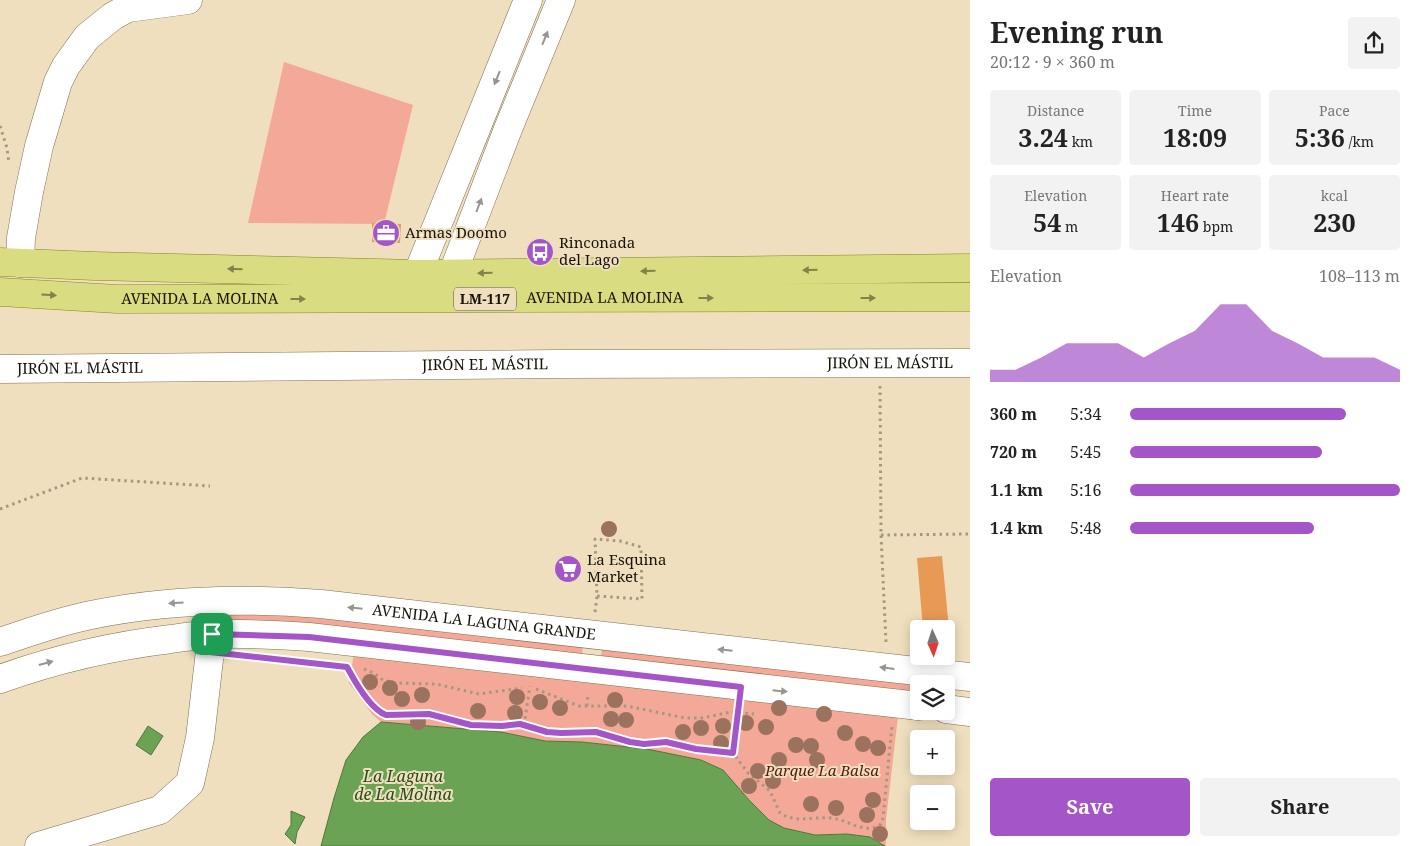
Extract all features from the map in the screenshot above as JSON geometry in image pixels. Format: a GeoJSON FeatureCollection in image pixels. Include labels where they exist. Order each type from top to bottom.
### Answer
{"type":"FeatureCollection","features":[{"type":"Feature","properties":{"kind":"main road","name":"AVENIDA LA MOLINA"},"geometry":{"type":"LineString","coordinates":[[10,262],[94,266],[417,274],[968,268]]}},
{"type":"Feature","properties":{"kind":"main road","name":"AVENIDA LA MOLINA"},"geometry":{"type":"LineString","coordinates":[[0,292],[117,299],[407,300],[970,297]]}},
{"type":"Feature","properties":{"kind":"street"},"geometry":{"type":"LineString","coordinates":[[10,262],[21,238],[28,192],[39,146],[58,82],[66,66],[87,37],[120,12],[128,8],[188,0]]}},
{"type":"Feature","properties":{"kind":"street"},"geometry":{"type":"LineString","coordinates":[[407,300],[528,0]]}},
{"type":"Feature","properties":{"kind":"street"},"geometry":{"type":"LineString","coordinates":[[443,299],[534,64],[561,0]]}},
{"type":"Feature","properties":{"kind":"street"},"geometry":{"type":"LineString","coordinates":[[507,53],[534,64]]}},
{"type":"Feature","properties":{"kind":"street","name":"JIRÓN EL MÁSTIL"},"geometry":{"type":"LineString","coordinates":[[0,369],[970,362]]}},
{"type":"Feature","properties":{"kind":"street"},"geometry":{"type":"LineString","coordinates":[[39,846],[160,810],[190,783],[200,738],[215,600]]}},
{"type":"Feature","properties":{"kind":"street","name":"AVENIDA LA LAGUNA GRANDE"},"geometry":{"type":"LineString","coordinates":[[0,642],[34,630],[90,615],[144,606],[215,600],[270,600],[321,604],[970,677]]}},
{"type":"Feature","properties":{"kind":"street"},"geometry":{"type":"LineString","coordinates":[[0,679],[39,665],[94,650],[212,634],[309,637],[531,675],[739,700],[910,706]]}},
{"type":"Feature","properties":{"kind":"street"},"geometry":{"type":"LineString","coordinates":[[955,710],[970,712]]}},
{"type":"Feature","properties":{"kind":"path"},"geometry":{"type":"LineString","coordinates":[[880,362],[881,535],[887,668]]}},
{"type":"Feature","properties":{"kind":"path"},"geometry":{"type":"LineString","coordinates":[[0,509],[82,478],[210,486]]}},
{"type":"Feature","properties":{"kind":"path"},"geometry":{"type":"LineString","coordinates":[[881,535],[970,534]]}},
{"type":"Feature","properties":{"kind":"path"},"geometry":{"type":"LineString","coordinates":[[594,620],[597,596],[595,539],[620,541],[641,547],[642,599],[597,596]]}},
{"type":"Feature","properties":{"kind":"path"},"geometry":{"type":"LineString","coordinates":[[338,666],[364,669],[384,680],[395,683],[436,684],[479,694],[512,688],[531,675]]}},
{"type":"Feature","properties":{"kind":"path"},"geometry":{"type":"LineString","coordinates":[[347,667],[375,708],[386,715],[429,714],[471,725],[524,725],[547,732],[596,732],[630,742],[644,744],[666,742],[696,749],[733,753]]}},
{"type":"Feature","properties":{"kind":"path"},"geometry":{"type":"LineString","coordinates":[[531,675],[544,692],[579,706],[627,706],[685,718],[702,718],[717,714],[739,700]]}},
{"type":"Feature","properties":{"kind":"path"},"geometry":{"type":"LineString","coordinates":[[524,725],[531,675]]}},
{"type":"Feature","properties":{"kind":"path"},"geometry":{"type":"LineString","coordinates":[[739,700],[756,714]]}},
{"type":"Feature","properties":{"kind":"path"},"geometry":{"type":"LineString","coordinates":[[739,700],[733,753],[748,773],[770,791],[780,814],[796,820],[834,818],[852,826],[874,828],[881,824],[892,724],[883,724]]}},
{"type":"Feature","properties":{"kind":"green space"},"geometry":{"type":"Polygon","coordinates":[[[284,62],[413,105],[384,224],[248,223],[284,62]]]}},
{"type":"Feature","properties":{"kind":"green space"},"geometry":{"type":"Polygon","coordinates":[[[273,610],[583,646],[582,655],[229,623],[227,619],[228,614],[273,610]]]}},
{"type":"Feature","properties":{"kind":"green space"},"geometry":{"type":"Polygon","coordinates":[[[602,647],[910,683],[910,695],[601,656],[602,647]]]}},
{"type":"Feature","properties":{"kind":"green space","name":"Parque La Balsa"},"geometry":{"type":"Polygon","coordinates":[[[354,653],[898,716],[886,820],[886,846],[870,837],[847,834],[815,835],[784,828],[769,820],[749,800],[701,760],[647,749],[582,742],[545,741],[501,732],[381,722],[372,714],[349,683],[354,653]]]}},
{"type":"Feature","properties":{"kind":"water","name":"La Laguna de La Molina"},"geometry":{"type":"Polygon","coordinates":[[[381,722],[501,732],[545,741],[582,742],[647,749],[701,760],[723,770],[769,820],[784,828],[815,835],[847,834],[870,837],[885,846],[321,846],[346,760],[363,737],[381,722]]]}},
{"type":"Feature","properties":{"kind":"water"},"geometry":{"type":"Polygon","coordinates":[[[148,726],[163,736],[151,755],[136,745],[148,726]]]}},
{"type":"Feature","properties":{"kind":"water"},"geometry":{"type":"Polygon","coordinates":[[[291,811],[305,817],[297,832],[295,844],[285,834],[291,825],[291,811]]]}},
{"type":"Feature","properties":{"kind":"building","name":"Armas Doomo"},"geometry":{"type":"Polygon","coordinates":[[[372,223],[401,224],[400,243],[372,242],[372,223]]]}},
{"type":"Feature","properties":{"kind":"building"},"geometry":{"type":"Polygon","coordinates":[[[942,556],[948,620],[922,620],[917,558],[942,556]]]}},
{"type":"Feature","properties":{"kind":"place","name":"Armas Doomo"},"geometry":{"type":"Point","coordinates":[386,233]}},
{"type":"Feature","properties":{"kind":"place","name":"Rinconada del Lago"},"geometry":{"type":"Point","coordinates":[540,252]}},
{"type":"Feature","properties":{"kind":"place","name":"La Esquina Market"},"geometry":{"type":"Point","coordinates":[568,569]}},
{"type":"Feature","properties":{"kind":"route"},"geometry":{"type":"LineString","coordinates":[[212,634],[309,637],[741,687],[733,753],[707,751],[666,742],[644,744],[630,742],[596,732],[547,732],[520,724],[502,726],[471,725],[429,714],[403,713],[386,715],[375,708],[347,667],[210,652],[212,634]]}}]}
